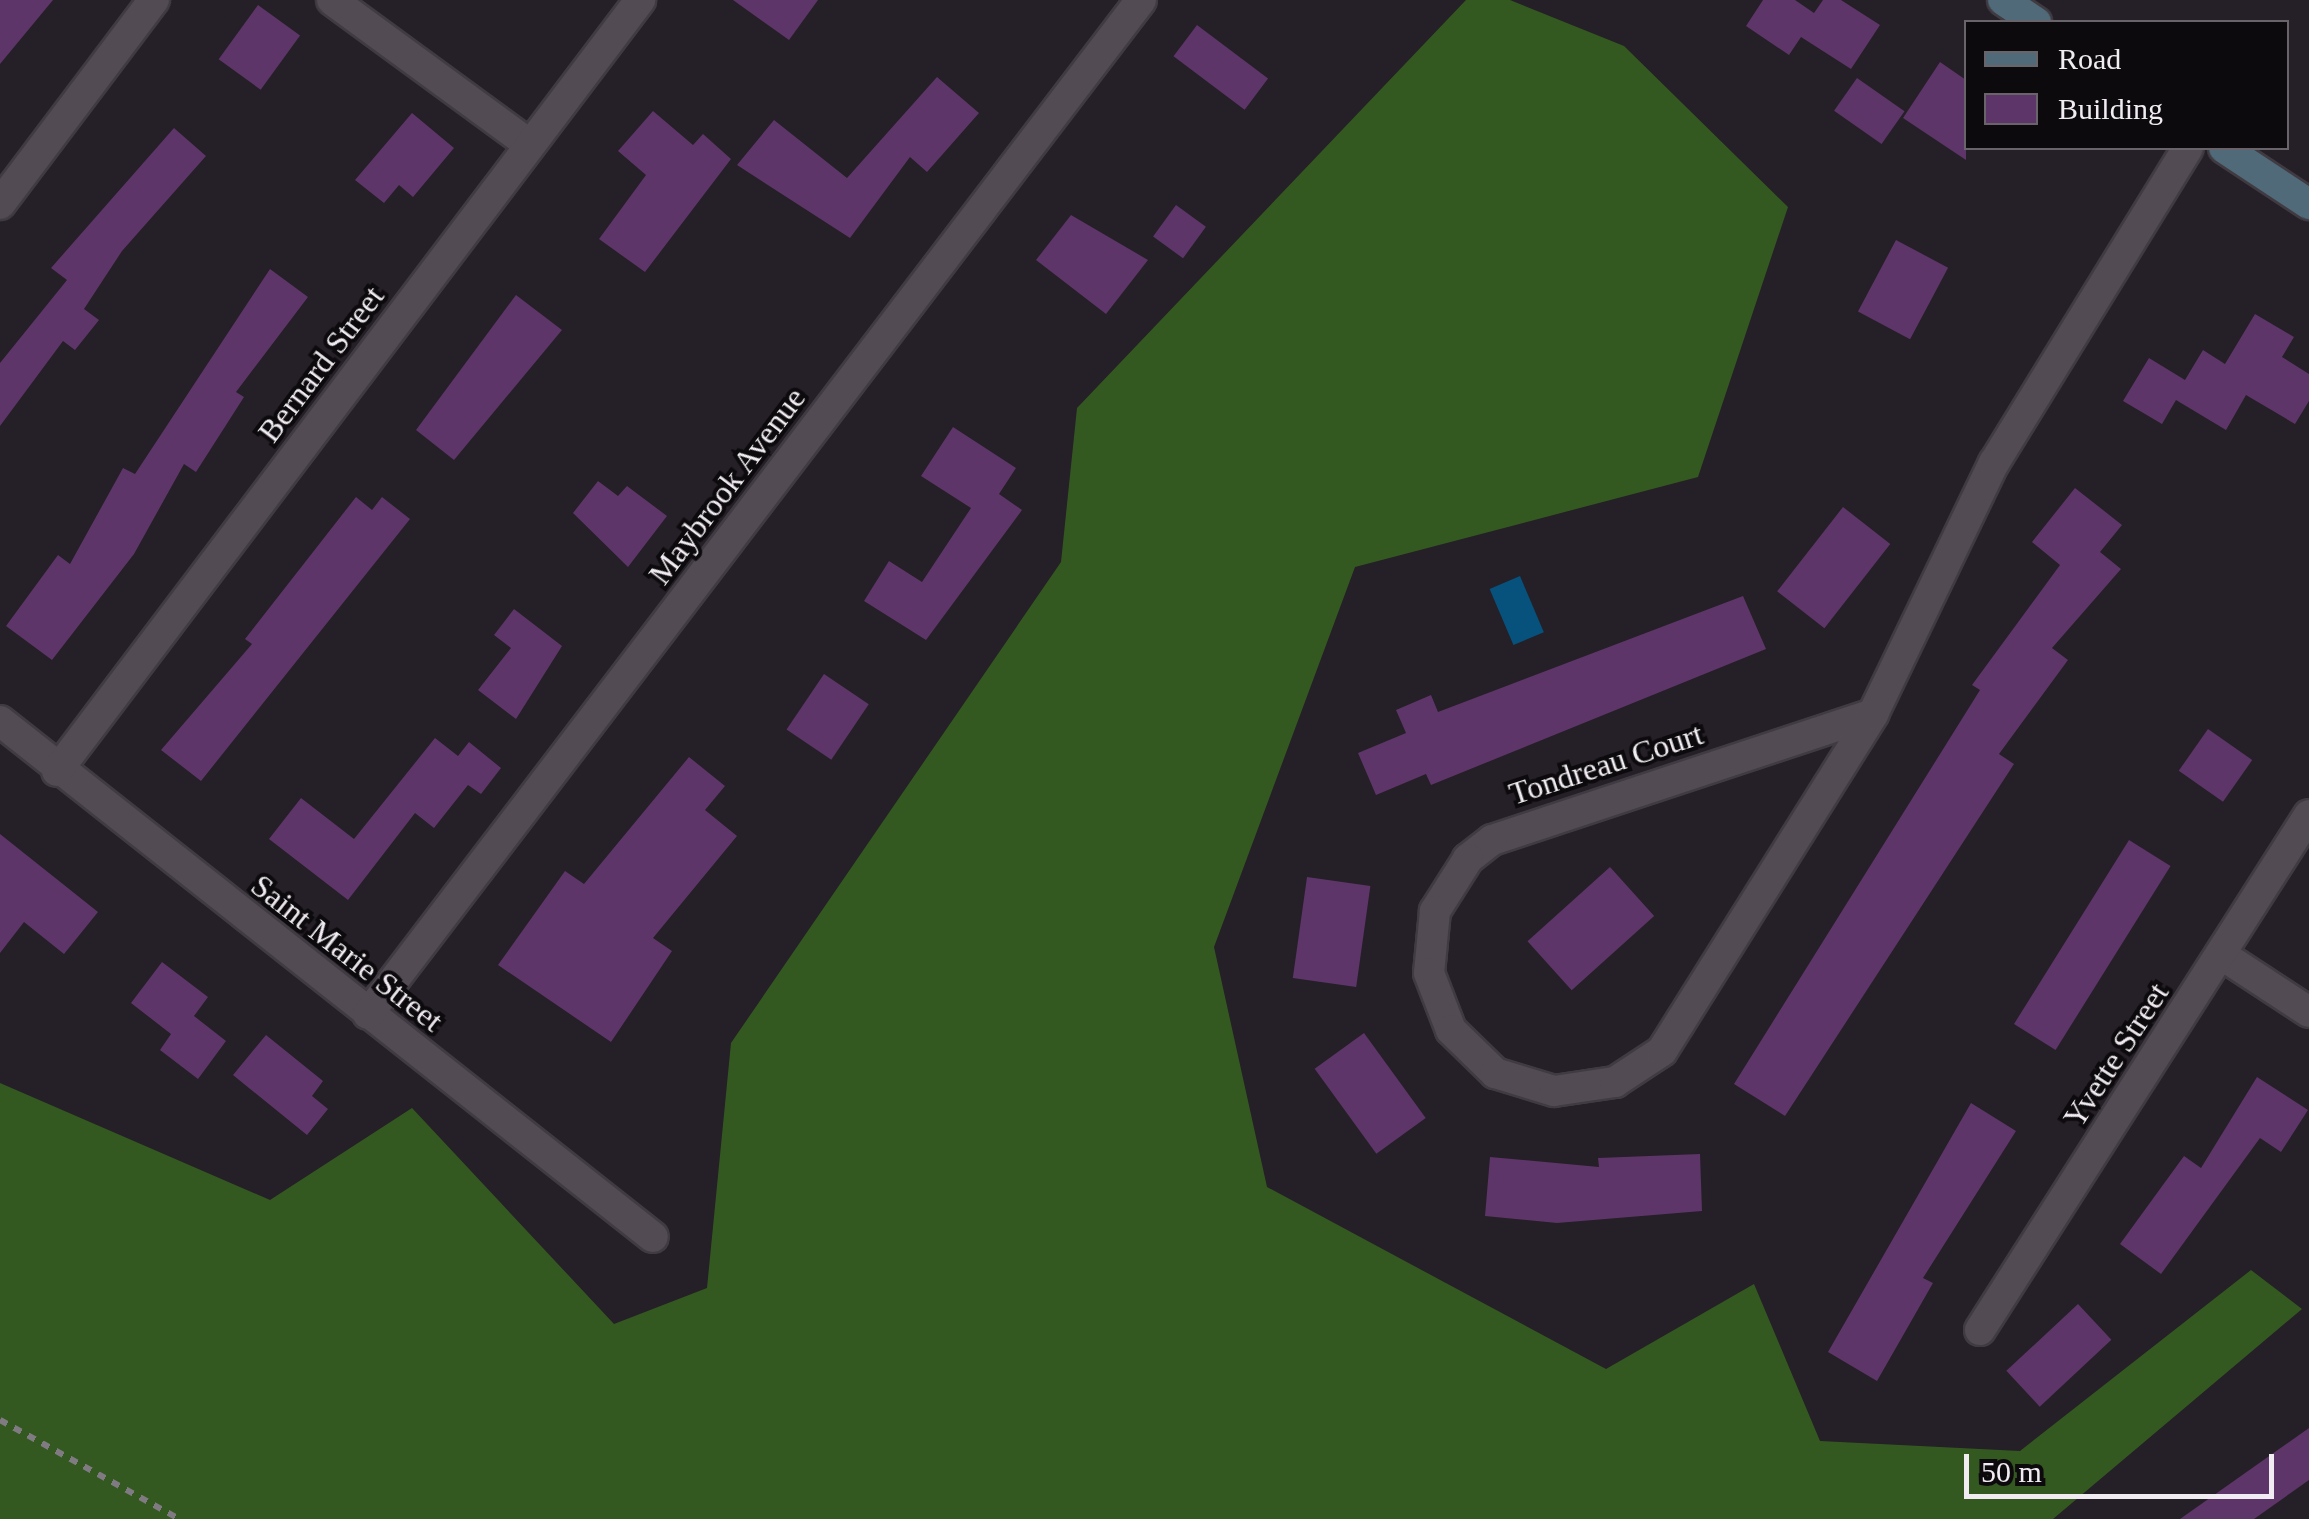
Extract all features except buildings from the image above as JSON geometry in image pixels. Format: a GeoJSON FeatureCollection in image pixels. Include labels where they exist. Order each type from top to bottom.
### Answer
{"type":"FeatureCollection","features":[{"type":"Feature","properties":{"kind":"main road"},"geometry":{"type":"LineString","coordinates":[[2002,0],[2033,20]]}},
{"type":"Feature","properties":{"kind":"main road"},"geometry":{"type":"LineString","coordinates":[[2227,150],[2309,204]]}},
{"type":"Feature","properties":{"kind":"street"},"geometry":{"type":"LineString","coordinates":[[0,204],[154,0]]}},
{"type":"Feature","properties":{"kind":"street"},"geometry":{"type":"LineString","coordinates":[[332,0],[530,145]]}},
{"type":"Feature","properties":{"kind":"street","name":"Bernard Street"},"geometry":{"type":"LineString","coordinates":[[57,771],[640,0]]}},
{"type":"Feature","properties":{"kind":"street","name":"Maybrook Avenue"},"geometry":{"type":"LineString","coordinates":[[368,1014],[1141,0]]}},
{"type":"Feature","properties":{"kind":"street","name":"Tondreau Court"},"geometry":{"type":"LineString","coordinates":[[1872,714],[1492,840],[1468,859],[1435,911],[1429,973],[1451,1030],[1470,1054],[1524,1085],[1585,1090],[1640,1069],[1679,1030],[1872,714],[1994,462],[2187,150]]}},
{"type":"Feature","properties":{"kind":"street","name":"Saint Marie Street"},"geometry":{"type":"LineString","coordinates":[[0,721],[57,771],[653,1236]]}},
{"type":"Feature","properties":{"kind":"street","name":"Yvette Street"},"geometry":{"type":"LineString","coordinates":[[1980,1330],[2309,815]]}},
{"type":"Feature","properties":{"kind":"street"},"geometry":{"type":"LineString","coordinates":[[2222,955],[2309,1012]]}},
{"type":"Feature","properties":{"kind":"path"},"geometry":{"type":"LineString","coordinates":[[0,1420],[178,1519]]}},
{"type":"Feature","properties":{"kind":"green space"},"geometry":{"type":"Polygon","coordinates":[[[1466,0],[1510,0],[1624,46],[1788,207],[1698,477],[1355,567],[1214,947],[1267,1187],[1606,1369],[1754,1284],[1820,1441],[2020,1451],[2251,1270],[2302,1309],[2053,1519],[0,1519],[0,1083],[270,1200],[412,1108],[614,1324],[707,1288],[731,1043],[1061,562],[1077,408],[1466,0]]]}},
{"type":"Feature","properties":{"kind":"water"},"geometry":{"type":"Polygon","coordinates":[[[1520,576],[1544,632],[1513,645],[1490,589],[1520,576]]]}}]}
